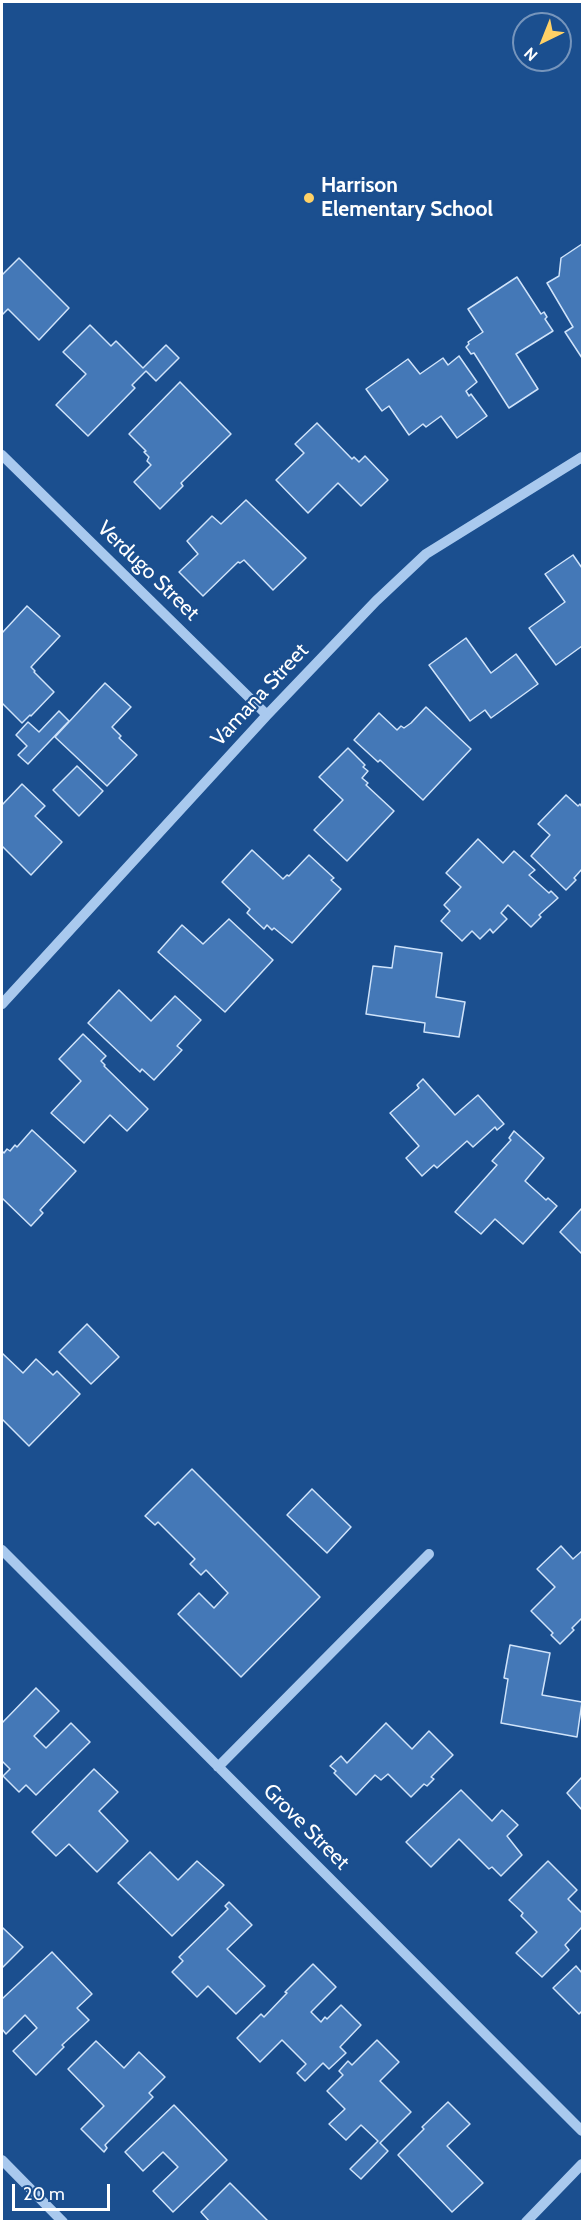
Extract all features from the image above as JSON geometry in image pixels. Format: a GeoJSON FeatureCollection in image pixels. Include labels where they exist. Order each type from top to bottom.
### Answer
{"type":"FeatureCollection","features":[{"type":"Feature","properties":{"kind":"street","name":"Verdugo Street"},"geometry":{"type":"LineString","coordinates":[[2,455],[267,715]]}},
{"type":"Feature","properties":{"kind":"street","name":"Vamana Street"},"geometry":{"type":"LineString","coordinates":[[2,1002],[267,715],[376,601],[426,554],[582,457]]}},
{"type":"Feature","properties":{"kind":"street","name":"Grove Street"},"geometry":{"type":"LineString","coordinates":[[2,1550],[582,2131]]}},
{"type":"Feature","properties":{"kind":"street"},"geometry":{"type":"LineString","coordinates":[[218,1767],[429,1554]]}},
{"type":"Feature","properties":{"kind":"street"},"geometry":{"type":"LineString","coordinates":[[2,2160],[63,2222]]}},
{"type":"Feature","properties":{"kind":"street"},"geometry":{"type":"LineString","coordinates":[[526,2222],[582,2164]]}},
{"type":"Feature","properties":{"kind":"building"},"geometry":{"type":"Polygon","coordinates":[[[582,244],[582,358],[565,332],[573,327],[547,283],[559,276],[561,258],[582,244]]]}},
{"type":"Feature","properties":{"kind":"building"},"geometry":{"type":"Polygon","coordinates":[[[19,258],[69,308],[39,340],[8,309],[2,315],[2,275],[19,258]]]}},
{"type":"Feature","properties":{"kind":"building"},"geometry":{"type":"Polygon","coordinates":[[[517,277],[541,314],[544,312],[547,317],[545,319],[553,331],[516,354],[538,389],[509,408],[474,353],[471,354],[466,347],[468,342],[483,332],[468,309],[517,277]]]}},
{"type":"Feature","properties":{"kind":"building"},"geometry":{"type":"Polygon","coordinates":[[[90,325],[111,346],[116,341],[143,368],[166,345],[179,358],[156,381],[146,371],[132,385],[135,388],[88,436],[56,405],[86,374],[63,352],[90,325]]]}},
{"type":"Feature","properties":{"kind":"building"},"geometry":{"type":"Polygon","coordinates":[[[459,356],[477,382],[466,391],[469,396],[471,394],[487,416],[457,438],[441,416],[426,427],[423,424],[409,435],[389,406],[382,411],[366,389],[408,359],[420,374],[443,358],[448,365],[459,356]]]}},
{"type":"Feature","properties":{"kind":"building"},"geometry":{"type":"Polygon","coordinates":[[[180,382],[231,434],[181,483],[183,486],[160,509],[134,482],[151,465],[147,461],[149,457],[144,452],[146,451],[129,434],[180,382]]]}},
{"type":"Feature","properties":{"kind":"building"},"geometry":{"type":"Polygon","coordinates":[[[317,423],[352,459],[354,457],[359,462],[365,456],[388,480],[361,506],[338,483],[308,513],[276,480],[304,453],[295,444],[317,423]]]}},
{"type":"Feature","properties":{"kind":"building"},"geometry":{"type":"Polygon","coordinates":[[[246,500],[306,558],[273,590],[244,560],[238,562],[203,596],[179,572],[198,554],[187,541],[212,516],[221,524],[246,500]]]}},
{"type":"Feature","properties":{"kind":"building"},"geometry":{"type":"Polygon","coordinates":[[[573,555],[582,568],[582,646],[556,665],[529,628],[565,602],[545,574],[573,555]]]}},
{"type":"Feature","properties":{"kind":"building"},"geometry":{"type":"Polygon","coordinates":[[[27,606],[60,636],[31,667],[54,692],[22,723],[2,703],[2,633],[27,606]]]}},
{"type":"Feature","properties":{"kind":"building"},"geometry":{"type":"Polygon","coordinates":[[[466,638],[491,673],[516,654],[538,684],[491,718],[485,710],[470,721],[429,665],[466,638]]]}},
{"type":"Feature","properties":{"kind":"building"},"geometry":{"type":"Polygon","coordinates":[[[105,683],[131,707],[112,727],[121,736],[119,738],[137,755],[107,786],[55,737],[105,683]]]}},
{"type":"Feature","properties":{"kind":"building"},"geometry":{"type":"Polygon","coordinates":[[[426,707],[471,749],[423,800],[380,760],[378,762],[354,740],[379,713],[397,730],[411,723],[426,707]]]}},
{"type":"Feature","properties":{"kind":"building"},"geometry":{"type":"Polygon","coordinates":[[[59,711],[69,721],[28,764],[18,755],[27,746],[16,735],[28,722],[39,732],[59,711]]]}},
{"type":"Feature","properties":{"kind":"building"},"geometry":{"type":"Polygon","coordinates":[[[348,748],[368,771],[362,778],[368,783],[366,785],[394,811],[347,861],[314,830],[343,800],[319,777],[348,748]]]}},
{"type":"Feature","properties":{"kind":"building"},"geometry":{"type":"Polygon","coordinates":[[[77,766],[103,791],[79,816],[53,790],[77,766]]]}},
{"type":"Feature","properties":{"kind":"building"},"geometry":{"type":"Polygon","coordinates":[[[22,784],[45,806],[35,816],[62,842],[31,875],[2,846],[2,805],[22,784]]]}},
{"type":"Feature","properties":{"kind":"building"},"geometry":{"type":"Polygon","coordinates":[[[566,795],[582,807],[582,869],[574,878],[576,880],[566,890],[531,856],[550,835],[538,824],[566,795]]]}},
{"type":"Feature","properties":{"kind":"building"},"geometry":{"type":"Polygon","coordinates":[[[478,839],[503,863],[514,851],[535,870],[529,875],[558,898],[539,915],[541,917],[531,927],[508,905],[501,913],[507,919],[493,933],[490,929],[480,939],[472,931],[462,941],[441,921],[450,911],[444,905],[461,887],[446,873],[478,839]]]}},
{"type":"Feature","properties":{"kind":"building"},"geometry":{"type":"Polygon","coordinates":[[[252,850],[283,879],[289,876],[309,855],[334,878],[331,880],[341,889],[292,943],[274,928],[272,930],[267,925],[264,929],[247,913],[250,909],[222,882],[252,850]]]}},
{"type":"Feature","properties":{"kind":"building"},"geometry":{"type":"Polygon","coordinates":[[[229,919],[273,960],[225,1012],[158,952],[182,925],[203,944],[229,919]]]}},
{"type":"Feature","properties":{"kind":"building"},"geometry":{"type":"Polygon","coordinates":[[[395,946],[442,953],[436,997],[465,1002],[459,1037],[424,1032],[425,1023],[366,1014],[373,966],[392,968],[395,946]]]}},
{"type":"Feature","properties":{"kind":"building"},"geometry":{"type":"Polygon","coordinates":[[[119,990],[151,1021],[175,996],[201,1020],[177,1046],[182,1050],[154,1080],[142,1069],[140,1072],[88,1023],[119,990]]]}},
{"type":"Feature","properties":{"kind":"building"},"geometry":{"type":"Polygon","coordinates":[[[83,1034],[106,1056],[101,1061],[104,1066],[148,1109],[127,1131],[110,1115],[84,1143],[51,1113],[81,1081],[59,1059],[83,1034]]]}},
{"type":"Feature","properties":{"kind":"building"},"geometry":{"type":"Polygon","coordinates":[[[423,1079],[455,1115],[478,1095],[504,1124],[497,1130],[495,1127],[473,1147],[467,1141],[437,1168],[434,1165],[422,1176],[406,1158],[419,1146],[390,1113],[419,1088],[417,1085],[423,1079]]]}},
{"type":"Feature","properties":{"kind":"building"},"geometry":{"type":"Polygon","coordinates":[[[32,1130],[76,1171],[40,1210],[43,1213],[31,1226],[2,1198],[2,1151],[4,1153],[7,1149],[10,1151],[15,1145],[17,1147],[32,1130]]]}},
{"type":"Feature","properties":{"kind":"building"},"geometry":{"type":"Polygon","coordinates":[[[514,1131],[544,1158],[525,1181],[546,1200],[548,1198],[557,1206],[523,1244],[495,1219],[481,1234],[455,1212],[497,1165],[492,1161],[511,1140],[509,1138],[514,1131]]]}},
{"type":"Feature","properties":{"kind":"building"},"geometry":{"type":"Polygon","coordinates":[[[582,1208],[582,1254],[560,1232],[582,1208]]]}},
{"type":"Feature","properties":{"kind":"building"},"geometry":{"type":"Polygon","coordinates":[[[87,1324],[119,1357],[91,1384],[59,1352],[87,1324]]]}},
{"type":"Feature","properties":{"kind":"building"},"geometry":{"type":"Polygon","coordinates":[[[2,1353],[23,1373],[36,1359],[53,1375],[57,1371],[80,1394],[29,1446],[2,1419],[2,1353]]]}},
{"type":"Feature","properties":{"kind":"building"},"geometry":{"type":"Polygon","coordinates":[[[192,1469],[320,1597],[241,1677],[178,1614],[199,1593],[214,1608],[228,1593],[206,1570],[201,1575],[190,1564],[195,1559],[158,1522],[155,1525],[145,1516],[192,1469]]]}},
{"type":"Feature","properties":{"kind":"building"},"geometry":{"type":"Polygon","coordinates":[[[312,1489],[351,1527],[327,1553],[287,1515],[312,1489]]]}},
{"type":"Feature","properties":{"kind":"building"},"geometry":{"type":"Polygon","coordinates":[[[561,1546],[573,1559],[582,1551],[582,1618],[560,1644],[551,1635],[553,1633],[531,1611],[555,1587],[537,1569],[561,1546]]]}},
{"type":"Feature","properties":{"kind":"building"},"geometry":{"type":"Polygon","coordinates":[[[510,1645],[550,1653],[542,1695],[582,1702],[577,1737],[501,1723],[508,1679],[504,1678],[510,1645]]]}},
{"type":"Feature","properties":{"kind":"building"},"geometry":{"type":"Polygon","coordinates":[[[36,1688],[59,1711],[34,1736],[46,1748],[71,1723],[90,1742],[36,1795],[26,1785],[19,1792],[3,1776],[10,1769],[2,1761],[2,1723],[36,1688]]]}},
{"type":"Feature","properties":{"kind":"building"},"geometry":{"type":"Polygon","coordinates":[[[386,1723],[412,1749],[429,1731],[453,1755],[431,1777],[434,1779],[427,1786],[424,1784],[411,1797],[388,1774],[381,1780],[375,1775],[356,1795],[330,1766],[341,1756],[347,1763],[386,1723]]]}},
{"type":"Feature","properties":{"kind":"building"},"geometry":{"type":"Polygon","coordinates":[[[94,1769],[118,1792],[99,1811],[128,1841],[97,1872],[69,1844],[56,1856],[32,1832],[94,1769]]]}},
{"type":"Feature","properties":{"kind":"building"},"geometry":{"type":"Polygon","coordinates":[[[582,1777],[582,1810],[567,1793],[582,1777]]]}},
{"type":"Feature","properties":{"kind":"building"},"geometry":{"type":"Polygon","coordinates":[[[461,1790],[492,1821],[502,1810],[518,1825],[507,1836],[522,1855],[501,1876],[492,1867],[489,1869],[459,1839],[431,1867],[406,1842],[461,1790]]]}},
{"type":"Feature","properties":{"kind":"building"},"geometry":{"type":"Polygon","coordinates":[[[150,1852],[178,1880],[197,1861],[224,1885],[172,1936],[118,1883],[150,1852]]]}},
{"type":"Feature","properties":{"kind":"building"},"geometry":{"type":"Polygon","coordinates":[[[548,1861],[577,1890],[568,1899],[582,1913],[582,1927],[565,1945],[569,1950],[542,1977],[516,1953],[537,1932],[521,1916],[523,1913],[509,1900],[548,1861]]]}},
{"type":"Feature","properties":{"kind":"building"},"geometry":{"type":"Polygon","coordinates":[[[229,1902],[252,1925],[227,1949],[265,1986],[236,2014],[208,1986],[197,1997],[172,1972],[183,1961],[179,1957],[228,1909],[225,1906],[229,1902]]]}},
{"type":"Feature","properties":{"kind":"building"},"geometry":{"type":"Polygon","coordinates":[[[2,1929],[23,1947],[2,1968],[2,1929]]]}},
{"type":"Feature","properties":{"kind":"building"},"geometry":{"type":"Polygon","coordinates":[[[52,1952],[92,1994],[77,2008],[89,2020],[62,2045],[64,2047],[36,2075],[13,2051],[37,2028],[25,2015],[6,2034],[2,2029],[2,1999],[52,1952]]]}},
{"type":"Feature","properties":{"kind":"building"},"geometry":{"type":"Polygon","coordinates":[[[313,1964],[336,1987],[311,2012],[321,2022],[341,2005],[361,2025],[340,2047],[346,2053],[329,2069],[323,2063],[305,2081],[297,2073],[306,2064],[282,2040],[260,2062],[237,2038],[261,2014],[264,2017],[313,1964]]]}},
{"type":"Feature","properties":{"kind":"building"},"geometry":{"type":"Polygon","coordinates":[[[576,1966],[582,1973],[582,2011],[579,2014],[553,1988],[576,1966]]]}},
{"type":"Feature","properties":{"kind":"building"},"geometry":{"type":"Polygon","coordinates":[[[377,2040],[399,2062],[380,2081],[411,2112],[380,2143],[388,2151],[361,2179],[350,2169],[378,2141],[361,2125],[346,2140],[329,2124],[345,2109],[327,2091],[343,2075],[339,2071],[348,2061],[352,2065],[377,2040]]]}},
{"type":"Feature","properties":{"kind":"building"},"geometry":{"type":"Polygon","coordinates":[[[96,2041],[124,2068],[139,2052],[165,2077],[149,2093],[153,2097],[105,2145],[107,2148],[104,2152],[81,2129],[104,2106],[68,2069],[96,2041]]]}},
{"type":"Feature","properties":{"kind":"building"},"geometry":{"type":"Polygon","coordinates":[[[448,2102],[470,2124],[447,2146],[483,2183],[452,2212],[398,2155],[448,2102]]]}},
{"type":"Feature","properties":{"kind":"building"},"geometry":{"type":"Polygon","coordinates":[[[174,2105],[227,2160],[173,2212],[153,2191],[178,2167],[163,2152],[143,2171],[125,2152],[174,2105]]]}},
{"type":"Feature","properties":{"kind":"building"},"geometry":{"type":"Polygon","coordinates":[[[230,2183],[269,2222],[210,2222],[201,2212],[230,2183]]]}},
{"type":"Feature","properties":{"kind":"place","name":"Harrison Elementary School"},"geometry":{"type":"Point","coordinates":[309,198]}}]}
